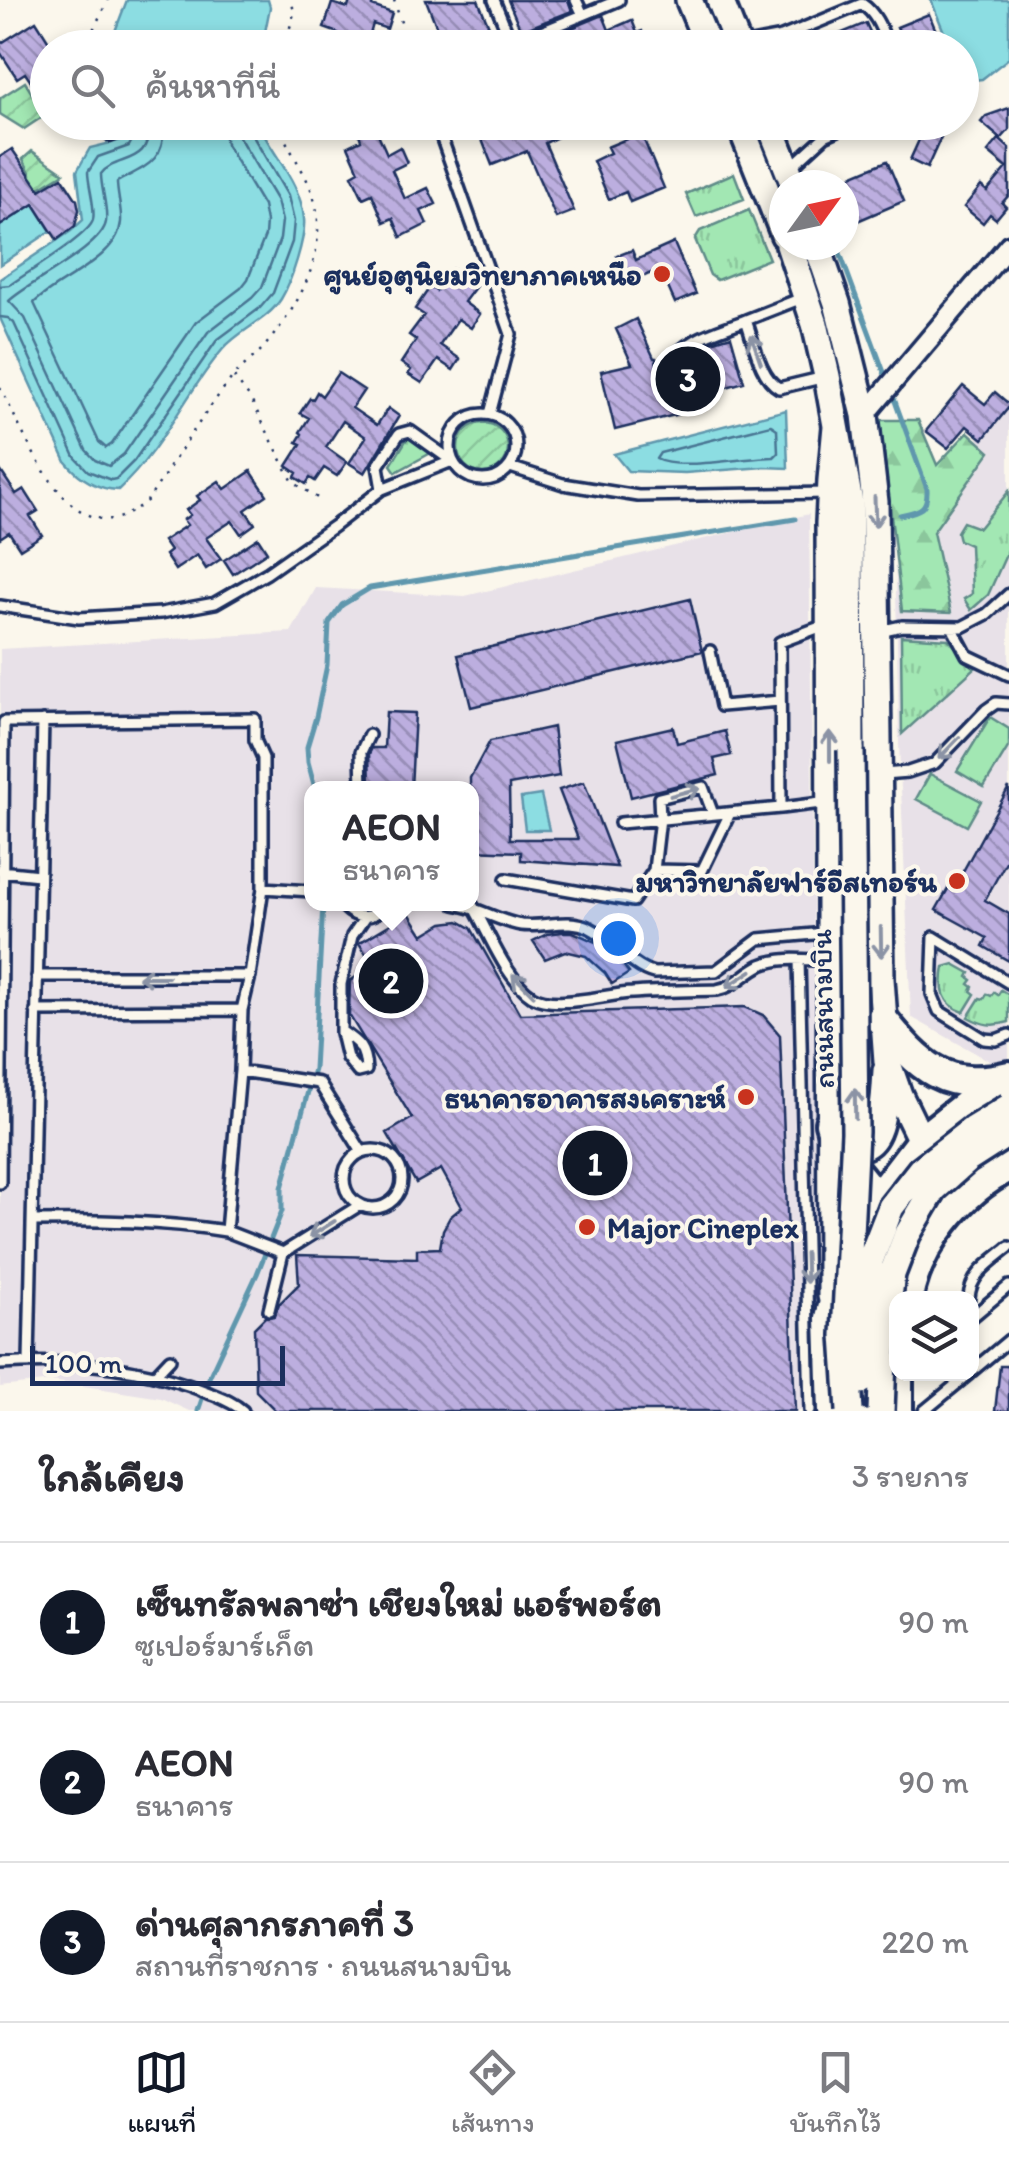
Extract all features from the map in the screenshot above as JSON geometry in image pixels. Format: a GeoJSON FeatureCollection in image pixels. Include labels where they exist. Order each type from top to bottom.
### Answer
{"type":"FeatureCollection","features":[{"type":"Feature","properties":{"kind":"main road"},"geometry":{"type":"LineString","coordinates":[[690,0],[702,30]]}},
{"type":"Feature","properties":{"kind":"main road"},"geometry":{"type":"LineString","coordinates":[[720,0],[732,30]]}},
{"type":"Feature","properties":{"kind":"main road"},"geometry":{"type":"LineString","coordinates":[[746,140],[769,197]]}},
{"type":"Feature","properties":{"kind":"main road"},"geometry":{"type":"LineString","coordinates":[[776,140],[788,170]]}},
{"type":"Feature","properties":{"kind":"main road","name":"ถนนสนามบิน"},"geometry":{"type":"LineString","coordinates":[[794,260],[827,376],[851,521],[856,1132],[845,1335],[850,1411]]}},
{"type":"Feature","properties":{"kind":"main road","name":"ถนนสนามบิน"},"geometry":{"type":"LineString","coordinates":[[822,260],[865,416],[875,502],[882,1020],[887,1062],[951,1212]]}},
{"type":"Feature","properties":{"kind":"main road","name":"ถนนสนามบิน"},"geometry":{"type":"LineString","coordinates":[[832,1318],[830,493],[836,426]]}},
{"type":"Feature","properties":{"kind":"main road"},"geometry":{"type":"LineString","coordinates":[[882,1020],[908,1052],[946,1078],[991,1082],[1009,1077]]}},
{"type":"Feature","properties":{"kind":"main road"},"geometry":{"type":"LineString","coordinates":[[834,1131],[845,1145],[855,1146],[864,1145],[877,1134],[882,1122],[887,1062]]}},
{"type":"Feature","properties":{"kind":"main road"},"geometry":{"type":"LineString","coordinates":[[834,1411],[832,1318],[841,1277],[877,1200],[922,1141],[965,1108],[1009,1085]]}},
{"type":"Feature","properties":{"kind":"main road"},"geometry":{"type":"LineString","coordinates":[[859,1411],[870,1261],[891,1207],[920,1170],[1009,1107]]}},
{"type":"Feature","properties":{"kind":"main road"},"geometry":{"type":"LineString","coordinates":[[834,1131],[848,1164],[877,1200],[918,1218],[951,1212]]}},
{"type":"Feature","properties":{"kind":"main road"},"geometry":{"type":"LineString","coordinates":[[881,1411],[884,1334],[892,1274],[906,1234],[934,1189],[967,1160],[1009,1133]]}},
{"type":"Feature","properties":{"kind":"main road"},"geometry":{"type":"LineString","coordinates":[[908,1291],[926,1249],[951,1212],[985,1180],[1009,1166]]}},
{"type":"Feature","properties":{"kind":"main road"},"geometry":{"type":"LineString","coordinates":[[897,1381],[897,1411]]}},
{"type":"Feature","properties":{"kind":"street"},"geometry":{"type":"LineString","coordinates":[[865,416],[1009,245]]}},
{"type":"Feature","properties":{"kind":"lane"},"geometry":{"type":"LineString","coordinates":[[494,0],[506,30]]}},
{"type":"Feature","properties":{"kind":"lane"},"geometry":{"type":"LineString","coordinates":[[576,0],[583,15]]}},
{"type":"Feature","properties":{"kind":"lane"},"geometry":{"type":"LineString","coordinates":[[546,30],[620,0]]}},
{"type":"Feature","properties":{"kind":"lane"},"geometry":{"type":"LineString","coordinates":[[809,30],[862,4],[881,30]]}},
{"type":"Feature","properties":{"kind":"lane"},"geometry":{"type":"LineString","coordinates":[[442,140],[512,334],[490,414]]}},
{"type":"Feature","properties":{"kind":"lane"},"geometry":{"type":"LineString","coordinates":[[797,170],[821,140]]}},
{"type":"Feature","properties":{"kind":"lane"},"geometry":{"type":"LineString","coordinates":[[668,392],[666,366],[677,350],[807,296]]}},
{"type":"Feature","properties":{"kind":"lane"},"geometry":{"type":"LineString","coordinates":[[746,320],[772,385],[779,388],[827,376]]}},
{"type":"Feature","properties":{"kind":"lane"},"geometry":{"type":"LineString","coordinates":[[382,488],[378,466],[399,434],[410,431],[452,461],[459,471],[479,481],[491,480],[510,467],[515,457],[514,435],[500,418],[490,414],[466,418],[451,437],[452,461]]}},
{"type":"Feature","properties":{"kind":"lane"},"geometry":{"type":"LineString","coordinates":[[0,606],[79,618],[161,613],[215,604],[267,573],[382,488],[452,461]]}},
{"type":"Feature","properties":{"kind":"lane"},"geometry":{"type":"LineString","coordinates":[[510,467],[563,484],[638,496],[830,493]]}},
{"type":"Feature","properties":{"kind":"lane"},"geometry":{"type":"LineString","coordinates":[[876,632],[902,626],[962,627],[987,614],[1009,594]]}},
{"type":"Feature","properties":{"kind":"lane"},"geometry":{"type":"LineString","coordinates":[[781,808],[780,642],[830,623]]}},
{"type":"Feature","properties":{"kind":"lane"},"geometry":{"type":"LineString","coordinates":[[952,627],[968,655],[1009,675]]}},
{"type":"Feature","properties":{"kind":"lane"},"geometry":{"type":"LineString","coordinates":[[710,651],[720,706],[780,701]]}},
{"type":"Feature","properties":{"kind":"lane"},"geometry":{"type":"LineString","coordinates":[[879,775],[908,772],[935,763],[986,710],[996,703],[1009,704]]}},
{"type":"Feature","properties":{"kind":"lane"},"geometry":{"type":"LineString","coordinates":[[0,1183],[4,722],[255,718],[255,740],[263,758],[263,888],[242,1010],[226,1232]]}},
{"type":"Feature","properties":{"kind":"lane"},"geometry":{"type":"LineString","coordinates":[[29,1362],[43,721]]}},
{"type":"Feature","properties":{"kind":"lane"},"geometry":{"type":"LineString","coordinates":[[362,781],[361,752],[369,736]]}},
{"type":"Feature","properties":{"kind":"lane"},"geometry":{"type":"LineString","coordinates":[[506,879],[633,901],[654,870],[659,798],[702,787],[713,814]]}},
{"type":"Feature","properties":{"kind":"lane"},"geometry":{"type":"LineString","coordinates":[[620,823],[830,802]]}},
{"type":"Feature","properties":{"kind":"lane"},"geometry":{"type":"LineString","coordinates":[[654,870],[702,871],[730,812]]}},
{"type":"Feature","properties":{"kind":"lane"},"geometry":{"type":"LineString","coordinates":[[2,871],[39,875]]}},
{"type":"Feature","properties":{"kind":"lane"},"geometry":{"type":"LineString","coordinates":[[263,888],[304,891]]}},
{"type":"Feature","properties":{"kind":"lane"},"geometry":{"type":"LineString","coordinates":[[479,909],[523,925],[578,923],[604,936],[654,973],[716,971],[759,940],[831,932]]}},
{"type":"Feature","properties":{"kind":"lane"},"geometry":{"type":"LineString","coordinates":[[349,911],[365,917],[378,911]]}},
{"type":"Feature","properties":{"kind":"lane"},"geometry":{"type":"LineString","coordinates":[[476,911],[515,980],[530,995],[554,1002],[610,994],[717,990],[729,988],[758,966],[777,960],[831,961]]}},
{"type":"Feature","properties":{"kind":"lane"},"geometry":{"type":"LineString","coordinates":[[341,1031],[340,984],[352,936],[365,917]]}},
{"type":"Feature","properties":{"kind":"lane"},"geometry":{"type":"LineString","coordinates":[[1009,984],[934,937],[932,988],[939,1011],[984,1039],[1009,1036]]}},
{"type":"Feature","properties":{"kind":"lane"},"geometry":{"type":"LineString","coordinates":[[798,960],[810,1411]]}},
{"type":"Feature","properties":{"kind":"lane"},"geometry":{"type":"LineString","coordinates":[[37,976],[250,976]]}},
{"type":"Feature","properties":{"kind":"lane"},"geometry":{"type":"LineString","coordinates":[[36,1011],[242,1010]]}},
{"type":"Feature","properties":{"kind":"lane"},"geometry":{"type":"LineString","coordinates":[[240,1071],[319,1083],[362,1152]]}},
{"type":"Feature","properties":{"kind":"lane"},"geometry":{"type":"LineString","coordinates":[[382,1151],[398,1164],[401,1190],[388,1205],[360,1205],[349,1195],[344,1178],[352,1159],[362,1152],[382,1151]]}},
{"type":"Feature","properties":{"kind":"lane"},"geometry":{"type":"LineString","coordinates":[[269,1310],[283,1253],[360,1205]]}},
{"type":"Feature","properties":{"kind":"lane"},"geometry":{"type":"LineString","coordinates":[[32,1221],[187,1225],[226,1232],[283,1253]]}},
{"type":"Feature","properties":{"kind":"lane"},"geometry":{"type":"LineString","coordinates":[[970,1291],[975,1278],[1009,1247]]}},
{"type":"Feature","properties":{"kind":"lane"},"geometry":{"type":"LineString","coordinates":[[979,1311],[1009,1286]]}},
{"type":"Feature","properties":{"kind":"lane"},"geometry":{"type":"LineString","coordinates":[[979,1365],[1009,1340]]}},
{"type":"Feature","properties":{"kind":"lane"},"geometry":{"type":"LineString","coordinates":[[154,1376],[170,1359]]}},
{"type":"Feature","properties":{"kind":"lane"},"geometry":{"type":"LineString","coordinates":[[0,1364],[116,1368],[190,1385],[239,1408]]}},
{"type":"Feature","properties":{"kind":"lane"},"geometry":{"type":"LineString","coordinates":[[952,1381],[954,1386]]}},
{"type":"Feature","properties":{"kind":"lane"},"geometry":{"type":"LineString","coordinates":[[924,1411],[960,1381]]}},
{"type":"Feature","properties":{"kind":"path"},"geometry":{"type":"LineString","coordinates":[[93,30],[108,0]]}},
{"type":"Feature","properties":{"kind":"path"},"geometry":{"type":"LineString","coordinates":[[288,0],[295,10]]}},
{"type":"Feature","properties":{"kind":"path"},"geometry":{"type":"LineString","coordinates":[[289,30],[296,0]]}},
{"type":"Feature","properties":{"kind":"path"},"geometry":{"type":"LineString","coordinates":[[394,0],[403,30]]}},
{"type":"Feature","properties":{"kind":"path"},"geometry":{"type":"LineString","coordinates":[[0,387],[45,472],[60,495],[81,512],[113,518],[148,500],[233,376],[262,350],[305,285],[314,257],[318,222],[304,169],[285,140]]}},
{"type":"Feature","properties":{"kind":"path"},"geometry":{"type":"LineString","coordinates":[[233,376],[250,398],[293,482],[322,501]]}},
{"type":"Feature","properties":{"kind":"shaded area"},"geometry":{"type":"Polygon","coordinates":[[[1009,401],[1009,1058],[995,1064],[911,1017],[895,539],[1009,401]]]}},
{"type":"Feature","properties":{"kind":"shaded area"},"geometry":{"type":"Polygon","coordinates":[[[809,514],[818,1317],[823,1411],[189,1411],[161,1398],[52,1381],[0,1387],[0,649],[291,632],[316,588],[465,596],[809,514]]]}},
{"type":"Feature","properties":{"kind":"green space"},"geometry":{"type":"Polygon","coordinates":[[[25,82],[30,90],[30,125],[24,129],[0,114],[0,98],[25,82]]]}},
{"type":"Feature","properties":{"kind":"green space"},"geometry":{"type":"Polygon","coordinates":[[[32,151],[64,173],[34,191],[26,180],[31,174],[23,159],[32,151]]]}},
{"type":"Feature","properties":{"kind":"green space"},"geometry":{"type":"Polygon","coordinates":[[[734,173],[744,199],[696,217],[686,194],[734,173]]]}},
{"type":"Feature","properties":{"kind":"green space"},"geometry":{"type":"Polygon","coordinates":[[[749,210],[769,259],[717,280],[710,275],[695,239],[700,231],[749,210]]]}},
{"type":"Feature","properties":{"kind":"green space"},"geometry":{"type":"Polygon","coordinates":[[[880,420],[918,420],[937,465],[968,432],[990,452],[933,532],[951,613],[902,611],[880,420]]]}},
{"type":"Feature","properties":{"kind":"green space"},"geometry":{"type":"Polygon","coordinates":[[[483,423],[500,431],[508,448],[500,465],[483,473],[466,465],[458,448],[466,431],[483,423]]]}},
{"type":"Feature","properties":{"kind":"green space"},"geometry":{"type":"Polygon","coordinates":[[[408,437],[429,454],[396,472],[391,465],[408,437]]]}},
{"type":"Feature","properties":{"kind":"green space"},"geometry":{"type":"Polygon","coordinates":[[[1009,491],[1009,548],[988,595],[971,610],[964,599],[972,594],[970,545],[959,540],[957,532],[963,522],[979,528],[1009,491]]]}},
{"type":"Feature","properties":{"kind":"green space"},"geometry":{"type":"Polygon","coordinates":[[[901,636],[948,639],[975,668],[902,734],[901,636]]]}},
{"type":"Feature","properties":{"kind":"green space"},"geometry":{"type":"Polygon","coordinates":[[[990,717],[1009,729],[1009,746],[984,787],[957,771],[990,717]]]}},
{"type":"Feature","properties":{"kind":"green space"},"geometry":{"type":"Polygon","coordinates":[[[930,774],[981,801],[967,826],[916,799],[930,774]]]}},
{"type":"Feature","properties":{"kind":"green space"},"geometry":{"type":"Polygon","coordinates":[[[954,964],[970,973],[969,984],[975,994],[964,1012],[951,1005],[943,989],[944,967],[954,964]]]}},
{"type":"Feature","properties":{"kind":"green space"},"geometry":{"type":"Polygon","coordinates":[[[1001,990],[1009,995],[1009,1022],[988,1024],[968,1017],[980,998],[994,992],[998,995],[1001,990]]]}},
{"type":"Feature","properties":{"kind":"water"},"geometry":{"type":"Polygon","coordinates":[[[127,0],[268,0],[270,7],[265,30],[116,30],[127,0]]]}},
{"type":"Feature","properties":{"kind":"water"},"geometry":{"type":"Polygon","coordinates":[[[931,0],[1009,0],[1009,58],[982,79],[979,79],[979,30],[943,30],[931,0]]]}},
{"type":"Feature","properties":{"kind":"water"},"geometry":{"type":"Polygon","coordinates":[[[267,140],[298,193],[304,219],[297,260],[281,299],[223,349],[161,440],[118,490],[89,482],[66,462],[0,318],[0,279],[83,220],[77,171],[90,148],[111,143],[267,140]]]}},
{"type":"Feature","properties":{"kind":"water"},"geometry":{"type":"Polygon","coordinates":[[[34,204],[51,231],[0,265],[0,226],[34,204]]]}},
{"type":"Feature","properties":{"kind":"water"},"geometry":{"type":"Polygon","coordinates":[[[786,410],[788,468],[685,473],[628,471],[614,454],[786,410]]]}},
{"type":"Feature","properties":{"kind":"water"},"geometry":{"type":"Polygon","coordinates":[[[541,795],[549,830],[525,830],[521,798],[541,795]]]}},
{"type":"Feature","properties":{"kind":"building"},"geometry":{"type":"Polygon","coordinates":[[[350,0],[374,0],[372,6],[392,13],[387,29],[373,24],[371,30],[324,28],[332,3],[348,8],[350,0]]]}},
{"type":"Feature","properties":{"kind":"building"},"geometry":{"type":"Polygon","coordinates":[[[426,0],[478,0],[490,30],[438,30],[426,0]]]}},
{"type":"Feature","properties":{"kind":"building"},"geometry":{"type":"Polygon","coordinates":[[[508,0],[568,0],[572,11],[521,30],[508,0]]]}},
{"type":"Feature","properties":{"kind":"building"},"geometry":{"type":"Polygon","coordinates":[[[929,14],[936,30],[898,30],[897,27],[929,14]]]}},
{"type":"Feature","properties":{"kind":"building"},"geometry":{"type":"Polygon","coordinates":[[[603,15],[609,30],[567,30],[603,15]]]}},
{"type":"Feature","properties":{"kind":"building"},"geometry":{"type":"Polygon","coordinates":[[[632,20],[636,30],[609,30],[632,20]]]}},
{"type":"Feature","properties":{"kind":"building"},"geometry":{"type":"Polygon","coordinates":[[[36,21],[42,30],[30,30],[30,80],[25,73],[17,78],[0,52],[0,44],[36,21]]]}},
{"type":"Feature","properties":{"kind":"building"},"geometry":{"type":"Polygon","coordinates":[[[866,23],[869,30],[849,30],[866,23]]]}},
{"type":"Feature","properties":{"kind":"building"},"geometry":{"type":"Polygon","coordinates":[[[1009,108],[1009,130],[1001,139],[981,122],[986,116],[1009,108]]]}},
{"type":"Feature","properties":{"kind":"building"},"geometry":{"type":"Polygon","coordinates":[[[999,139],[1009,148],[1009,195],[1002,203],[1006,207],[996,219],[990,214],[983,223],[964,207],[981,186],[987,191],[1007,168],[988,152],[999,139]]]}},
{"type":"Feature","properties":{"kind":"building"},"geometry":{"type":"Polygon","coordinates":[[[361,140],[381,140],[387,154],[400,147],[407,163],[392,170],[405,199],[428,188],[436,204],[421,211],[427,224],[401,237],[393,218],[384,222],[372,194],[363,198],[352,175],[359,171],[348,146],[361,140]]]}},
{"type":"Feature","properties":{"kind":"building"},"geometry":{"type":"Polygon","coordinates":[[[482,140],[551,140],[545,143],[574,211],[556,218],[527,151],[492,165],[482,140]]]}},
{"type":"Feature","properties":{"kind":"building"},"geometry":{"type":"Polygon","coordinates":[[[624,140],[644,140],[664,188],[630,202],[626,192],[609,199],[593,161],[610,153],[607,147],[624,140]]]}},
{"type":"Feature","properties":{"kind":"building"},"geometry":{"type":"Polygon","coordinates":[[[919,140],[940,140],[927,168],[910,160],[919,140]]]}},
{"type":"Feature","properties":{"kind":"building"},"geometry":{"type":"Polygon","coordinates":[[[12,149],[40,190],[62,177],[77,200],[75,226],[57,240],[34,204],[0,226],[0,157],[12,149]]]}},
{"type":"Feature","properties":{"kind":"building"},"geometry":{"type":"Polygon","coordinates":[[[887,161],[904,201],[859,220],[859,173],[887,161]]]}},
{"type":"Feature","properties":{"kind":"building"},"geometry":{"type":"Polygon","coordinates":[[[674,243],[696,294],[675,303],[660,269],[629,283],[617,256],[632,250],[636,260],[674,243]]]}},
{"type":"Feature","properties":{"kind":"building"},"geometry":{"type":"Polygon","coordinates":[[[452,269],[476,286],[464,302],[480,314],[471,328],[458,319],[440,345],[460,359],[453,370],[438,360],[422,383],[408,374],[411,370],[401,363],[416,340],[409,335],[424,315],[415,309],[430,287],[436,291],[452,269]]]}},
{"type":"Feature","properties":{"kind":"building"},"geometry":{"type":"Polygon","coordinates":[[[636,319],[656,358],[664,399],[675,396],[674,371],[694,365],[691,354],[701,352],[699,348],[705,344],[731,336],[744,382],[703,394],[707,407],[615,430],[601,371],[632,364],[616,329],[636,319]]]}},
{"type":"Feature","properties":{"kind":"building"},"geometry":{"type":"Polygon","coordinates":[[[338,373],[364,390],[352,408],[377,425],[388,408],[399,416],[365,473],[349,463],[366,437],[343,421],[326,447],[347,462],[337,476],[324,468],[315,481],[310,478],[306,484],[287,466],[301,444],[297,442],[300,432],[309,418],[300,413],[317,392],[322,396],[338,373]]]}},
{"type":"Feature","properties":{"kind":"building"},"geometry":{"type":"Polygon","coordinates":[[[963,386],[985,404],[995,392],[1009,407],[983,439],[967,426],[948,448],[926,431],[963,386]]]}},
{"type":"Feature","properties":{"kind":"building"},"geometry":{"type":"Polygon","coordinates":[[[0,470],[16,494],[24,489],[38,511],[30,516],[42,535],[20,549],[9,532],[0,538],[0,470]]]}},
{"type":"Feature","properties":{"kind":"building"},"geometry":{"type":"Polygon","coordinates":[[[251,471],[267,495],[245,510],[255,524],[241,534],[232,521],[206,538],[221,559],[206,569],[197,555],[175,570],[165,555],[170,551],[163,541],[187,525],[183,520],[190,515],[186,510],[200,500],[197,496],[219,481],[225,489],[251,471]]]}},
{"type":"Feature","properties":{"kind":"building"},"geometry":{"type":"Polygon","coordinates":[[[258,538],[267,552],[233,574],[224,560],[258,538]]]}},
{"type":"Feature","properties":{"kind":"building"},"geometry":{"type":"Polygon","coordinates":[[[690,599],[702,651],[471,707],[458,655],[690,599]]]}},
{"type":"Feature","properties":{"kind":"building"},"geometry":{"type":"Polygon","coordinates":[[[386,712],[415,713],[411,781],[370,781],[369,754],[372,748],[384,748],[386,712]]]}},
{"type":"Feature","properties":{"kind":"building"},"geometry":{"type":"Polygon","coordinates":[[[553,727],[559,776],[509,785],[510,839],[578,839],[559,790],[584,782],[617,867],[521,860],[521,852],[479,850],[479,781],[470,778],[490,741],[553,727]]]}},
{"type":"Feature","properties":{"kind":"building"},"geometry":{"type":"Polygon","coordinates":[[[673,727],[677,743],[725,731],[731,755],[714,759],[718,775],[631,797],[617,740],[673,727]]]}},
{"type":"Feature","properties":{"kind":"building"},"geometry":{"type":"Polygon","coordinates":[[[1009,787],[1009,856],[985,900],[1009,914],[1009,961],[983,946],[987,938],[936,910],[952,882],[956,884],[1009,787]]]}},
{"type":"Feature","properties":{"kind":"building"},"geometry":{"type":"Polygon","coordinates":[[[409,913],[423,935],[443,923],[459,921],[471,928],[520,1014],[745,1007],[763,1015],[780,1035],[795,1411],[276,1411],[256,1391],[254,1328],[265,1317],[274,1316],[279,1304],[299,1284],[297,1255],[417,1258],[417,1249],[440,1248],[443,1230],[462,1207],[441,1169],[416,1183],[387,1133],[412,1118],[349,1015],[350,981],[373,966],[359,943],[409,913]]]}},
{"type":"Feature","properties":{"kind":"building"},"geometry":{"type":"Polygon","coordinates":[[[573,932],[598,943],[629,973],[612,984],[586,956],[565,951],[545,959],[533,941],[573,932]]]}},
{"type":"Feature","properties":{"kind":"building"},"geometry":{"type":"Polygon","coordinates":[[[1000,1366],[1009,1366],[1009,1411],[995,1411],[1000,1366]]]}},
{"type":"Feature","properties":{"kind":"waterway"},"geometry":{"type":"LineString","coordinates":[[843,260],[888,383]]}},
{"type":"Feature","properties":{"kind":"waterway"},"geometry":{"type":"LineString","coordinates":[[892,393],[927,489],[921,508],[900,515]]}},
{"type":"Feature","properties":{"kind":"waterway"},"geometry":{"type":"LineString","coordinates":[[313,781],[307,747],[327,665],[329,623],[342,605],[370,588],[795,519]]}},
{"type":"Feature","properties":{"kind":"waterway"},"geometry":{"type":"LineString","coordinates":[[198,1411],[282,1211],[282,1188],[314,1069],[323,911]]}},
{"type":"Feature","properties":{"kind":"place","name":"ศูนย์อุตุนิยมวิทยาภาคเหนือ"},"geometry":{"type":"Point","coordinates":[662,274]}},
{"type":"Feature","properties":{"kind":"place","name":"ด่านศุลากรภาคที่ 3"},"geometry":{"type":"Point","coordinates":[688,379]}},
{"type":"Feature","properties":{"kind":"place","name":"มหาวิทยาลัยฟาร์อีสเทอร์น"},"geometry":{"type":"Point","coordinates":[957,881]}},
{"type":"Feature","properties":{"kind":"place","name":"AEON"},"geometry":{"type":"Point","coordinates":[391,981]}},
{"type":"Feature","properties":{"kind":"place","name":"ธนาคารอาคารสงเคราะห์"},"geometry":{"type":"Point","coordinates":[746,1097]}},
{"type":"Feature","properties":{"kind":"place","name":"เซ็นทรัลพลาซ่า เชียงใหม่ แอร์พอร์ต"},"geometry":{"type":"Point","coordinates":[595,1163]}},
{"type":"Feature","properties":{"kind":"place","name":"Major Cineplex"},"geometry":{"type":"Point","coordinates":[587,1227]}}]}
